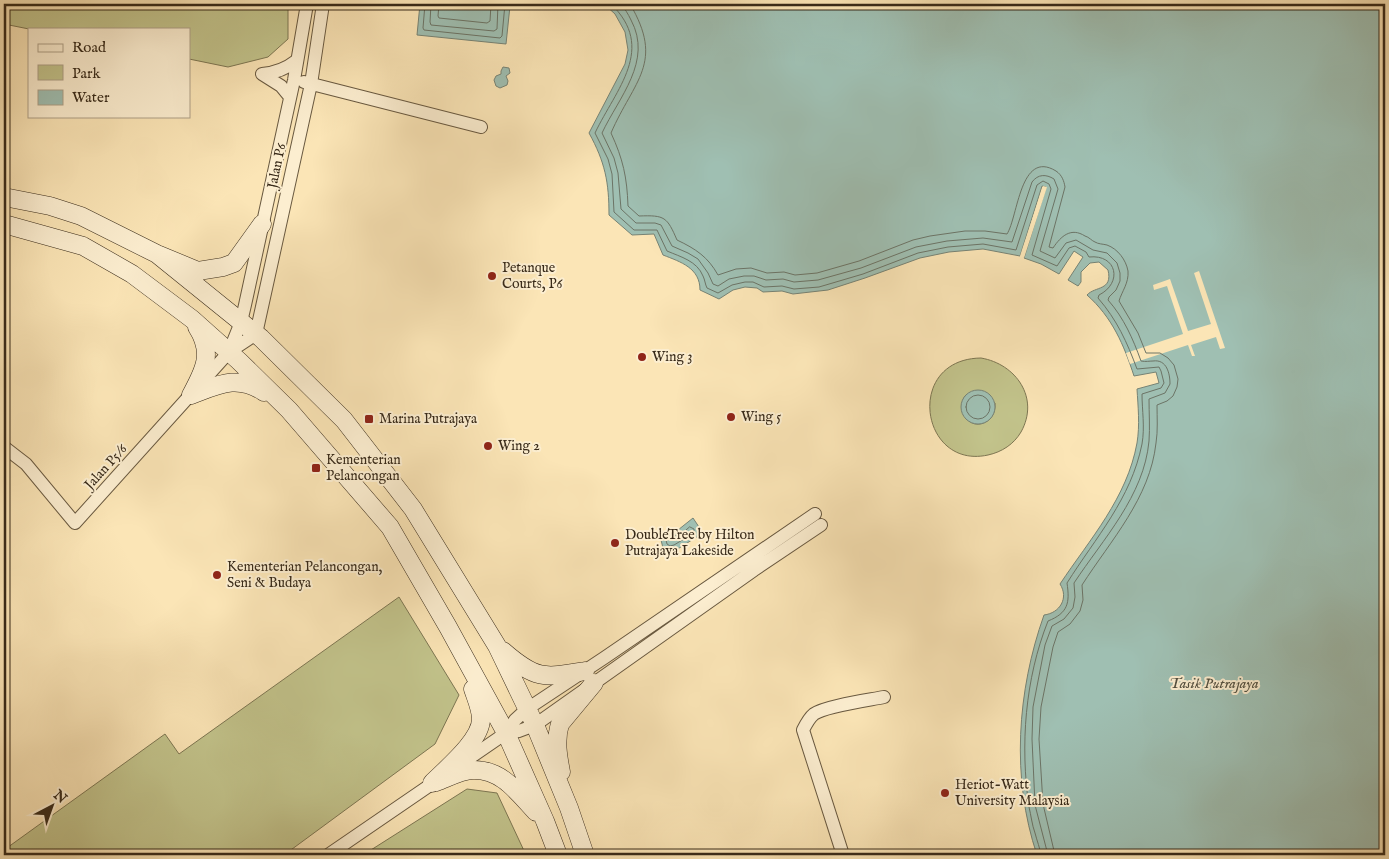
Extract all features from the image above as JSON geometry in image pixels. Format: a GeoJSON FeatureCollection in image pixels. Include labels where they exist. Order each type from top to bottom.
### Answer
{"type":"FeatureCollection","features":[{"type":"Feature","properties":{"kind":"street","name":"Jalan P6"},"geometry":{"type":"LineString","coordinates":[[229,352],[241,322],[294,80],[307,4]]}},
{"type":"Feature","properties":{"kind":"street","name":"Jalan P6"},"geometry":{"type":"LineString","coordinates":[[256,334],[311,84],[323,4]]}},
{"type":"Feature","properties":{"kind":"street"},"geometry":{"type":"LineString","coordinates":[[290,98],[281,86],[262,74],[271,73],[290,66],[296,61]]}},
{"type":"Feature","properties":{"kind":"street"},"geometry":{"type":"LineString","coordinates":[[294,80],[481,127]]}},
{"type":"Feature","properties":{"kind":"street"},"geometry":{"type":"LineString","coordinates":[[4,196],[50,206],[81,216],[157,254],[198,270],[223,267],[234,263],[262,224]]}},
{"type":"Feature","properties":{"kind":"street"},"geometry":{"type":"LineString","coordinates":[[4,224],[83,246],[132,274],[192,319],[289,410],[390,527],[506,732],[558,855]]}},
{"type":"Feature","properties":{"kind":"street"},"geometry":{"type":"LineString","coordinates":[[157,254],[256,334],[344,420],[413,509],[498,646],[535,725],[569,808],[585,855]]}},
{"type":"Feature","properties":{"kind":"street"},"geometry":{"type":"LineString","coordinates":[[191,396],[205,368],[206,352],[202,334],[192,319]]}},
{"type":"Feature","properties":{"kind":"street"},"geometry":{"type":"LineString","coordinates":[[229,352],[256,334]]}},
{"type":"Feature","properties":{"kind":"street","name":"Jalan P5/6"},"geometry":{"type":"LineString","coordinates":[[4,448],[26,464],[75,524],[229,352]]}},
{"type":"Feature","properties":{"kind":"street"},"geometry":{"type":"LineString","coordinates":[[191,396],[222,383],[242,382],[255,386],[289,410]]}},
{"type":"Feature","properties":{"kind":"street"},"geometry":{"type":"LineString","coordinates":[[328,855],[506,732],[527,709],[590,677],[754,570],[818,520]]}},
{"type":"Feature","properties":{"kind":"street"},"geometry":{"type":"LineString","coordinates":[[432,783],[475,739],[480,729],[482,717],[448,627]]}},
{"type":"Feature","properties":{"kind":"street"},"geometry":{"type":"LineString","coordinates":[[498,646],[516,663],[531,673],[546,676],[590,677]]}},
{"type":"Feature","properties":{"kind":"street"},"geometry":{"type":"LineString","coordinates":[[506,732],[519,732],[535,725],[590,677]]}},
{"type":"Feature","properties":{"kind":"street"},"geometry":{"type":"LineString","coordinates":[[569,808],[558,751],[558,731],[590,677]]}},
{"type":"Feature","properties":{"kind":"street"},"geometry":{"type":"LineString","coordinates":[[843,855],[803,730],[806,722],[816,713],[849,703],[884,697]]}},
{"type":"Feature","properties":{"kind":"street"},"geometry":{"type":"LineString","coordinates":[[432,783],[472,769],[491,772],[505,779],[545,822]]}},
{"type":"Feature","properties":{"kind":"green space"},"geometry":{"type":"Polygon","coordinates":[[[4,4],[288,4],[288,39],[268,57],[228,67],[190,59],[190,28],[28,29],[4,24],[4,4]]]}},
{"type":"Feature","properties":{"kind":"green space"},"geometry":{"type":"Polygon","coordinates":[[[981,358],[994,362],[1005,367],[1021,384],[1026,395],[1028,407],[1026,419],[1021,432],[1003,450],[988,455],[965,455],[947,446],[936,431],[930,412],[931,393],[940,376],[956,363],[981,358]],[[965,396],[962,403],[965,416],[969,421],[980,424],[986,422],[991,417],[995,403],[965,396]]]}},
{"type":"Feature","properties":{"kind":"green space"},"geometry":{"type":"Polygon","coordinates":[[[399,597],[459,695],[435,744],[284,855],[4,855],[4,850],[165,734],[179,754],[399,597]]]}},
{"type":"Feature","properties":{"kind":"green space"},"geometry":{"type":"Polygon","coordinates":[[[467,789],[497,793],[526,855],[363,855],[467,789]]]}},
{"type":"Feature","properties":{"kind":"water"},"geometry":{"type":"Polygon","coordinates":[[[420,4],[488,4],[510,6],[506,44],[417,35],[420,4]]]}},
{"type":"Feature","properties":{"kind":"water","name":"Tasik Putrajaya"},"geometry":{"type":"Polygon","coordinates":[[[604,4],[1385,4],[1385,855],[1037,855],[1023,796],[1021,765],[1023,704],[1035,644],[1044,615],[1055,611],[1061,604],[1064,594],[1060,584],[1106,517],[1125,482],[1132,463],[1138,436],[1137,389],[1159,383],[1156,372],[1134,376],[1116,332],[1096,304],[1087,295],[1106,285],[1109,277],[1108,270],[1099,262],[1090,263],[1081,272],[1081,282],[1078,286],[1068,280],[1083,257],[1074,251],[1059,274],[1041,264],[1024,258],[1046,187],[1042,186],[1020,256],[983,249],[949,252],[920,258],[828,290],[793,294],[782,291],[763,292],[757,288],[745,287],[733,290],[719,299],[700,290],[697,276],[693,271],[683,263],[663,255],[654,234],[632,235],[609,215],[605,172],[599,153],[589,133],[625,64],[628,50],[625,32],[615,14],[604,4]]]}},
{"type":"Feature","properties":{"kind":"water"},"geometry":{"type":"Polygon","coordinates":[[[503,67],[509,68],[510,73],[506,76],[507,85],[500,88],[496,86],[494,80],[496,76],[501,74],[503,67]]]}},
{"type":"Feature","properties":{"kind":"water"},"geometry":{"type":"Polygon","coordinates":[[[978,390],[985,391],[990,395],[994,400],[994,414],[990,419],[985,423],[978,424],[971,423],[966,419],[962,414],[961,407],[962,400],[966,395],[971,391],[978,390]]]}},
{"type":"Feature","properties":{"kind":"water"},"geometry":{"type":"Polygon","coordinates":[[[693,518],[703,533],[676,550],[668,551],[663,548],[661,540],[666,533],[678,530],[693,518]]]}},
{"type":"Feature","properties":{"kind":"pier"},"geometry":{"type":"Polygon","coordinates":[[[1043,186],[1047,187],[1024,258],[1020,256],[1043,186]]]}},
{"type":"Feature","properties":{"kind":"pier"},"geometry":{"type":"Polygon","coordinates":[[[1199,271],[1225,348],[1220,349],[1216,337],[1191,345],[1195,356],[1192,356],[1188,345],[1130,364],[1126,353],[1183,334],[1167,286],[1154,290],[1153,285],[1170,279],[1188,331],[1211,324],[1194,273],[1199,271]]]}},
{"type":"Feature","properties":{"kind":"place","name":"Petanque Courts, P6"},"geometry":{"type":"Point","coordinates":[492,276]}},
{"type":"Feature","properties":{"kind":"place","name":"Wing 3"},"geometry":{"type":"Point","coordinates":[642,357]}},
{"type":"Feature","properties":{"kind":"place","name":"Wing 5"},"geometry":{"type":"Point","coordinates":[731,417]}},
{"type":"Feature","properties":{"kind":"place","name":"Marina Putrajaya"},"geometry":{"type":"Point","coordinates":[369,419]}},
{"type":"Feature","properties":{"kind":"place","name":"Wing 2"},"geometry":{"type":"Point","coordinates":[488,446]}},
{"type":"Feature","properties":{"kind":"place","name":"Kementerian Pelancongan"},"geometry":{"type":"Point","coordinates":[316,468]}},
{"type":"Feature","properties":{"kind":"place","name":"DoubleTree by Hilton Putrajaya Lakeside"},"geometry":{"type":"Point","coordinates":[615,543]}},
{"type":"Feature","properties":{"kind":"place","name":"Kementerian Pelancongan, Seni & Budaya"},"geometry":{"type":"Point","coordinates":[217,575]}},
{"type":"Feature","properties":{"kind":"place","name":"Heriot-Watt University Malaysia"},"geometry":{"type":"Point","coordinates":[945,793]}}]}
